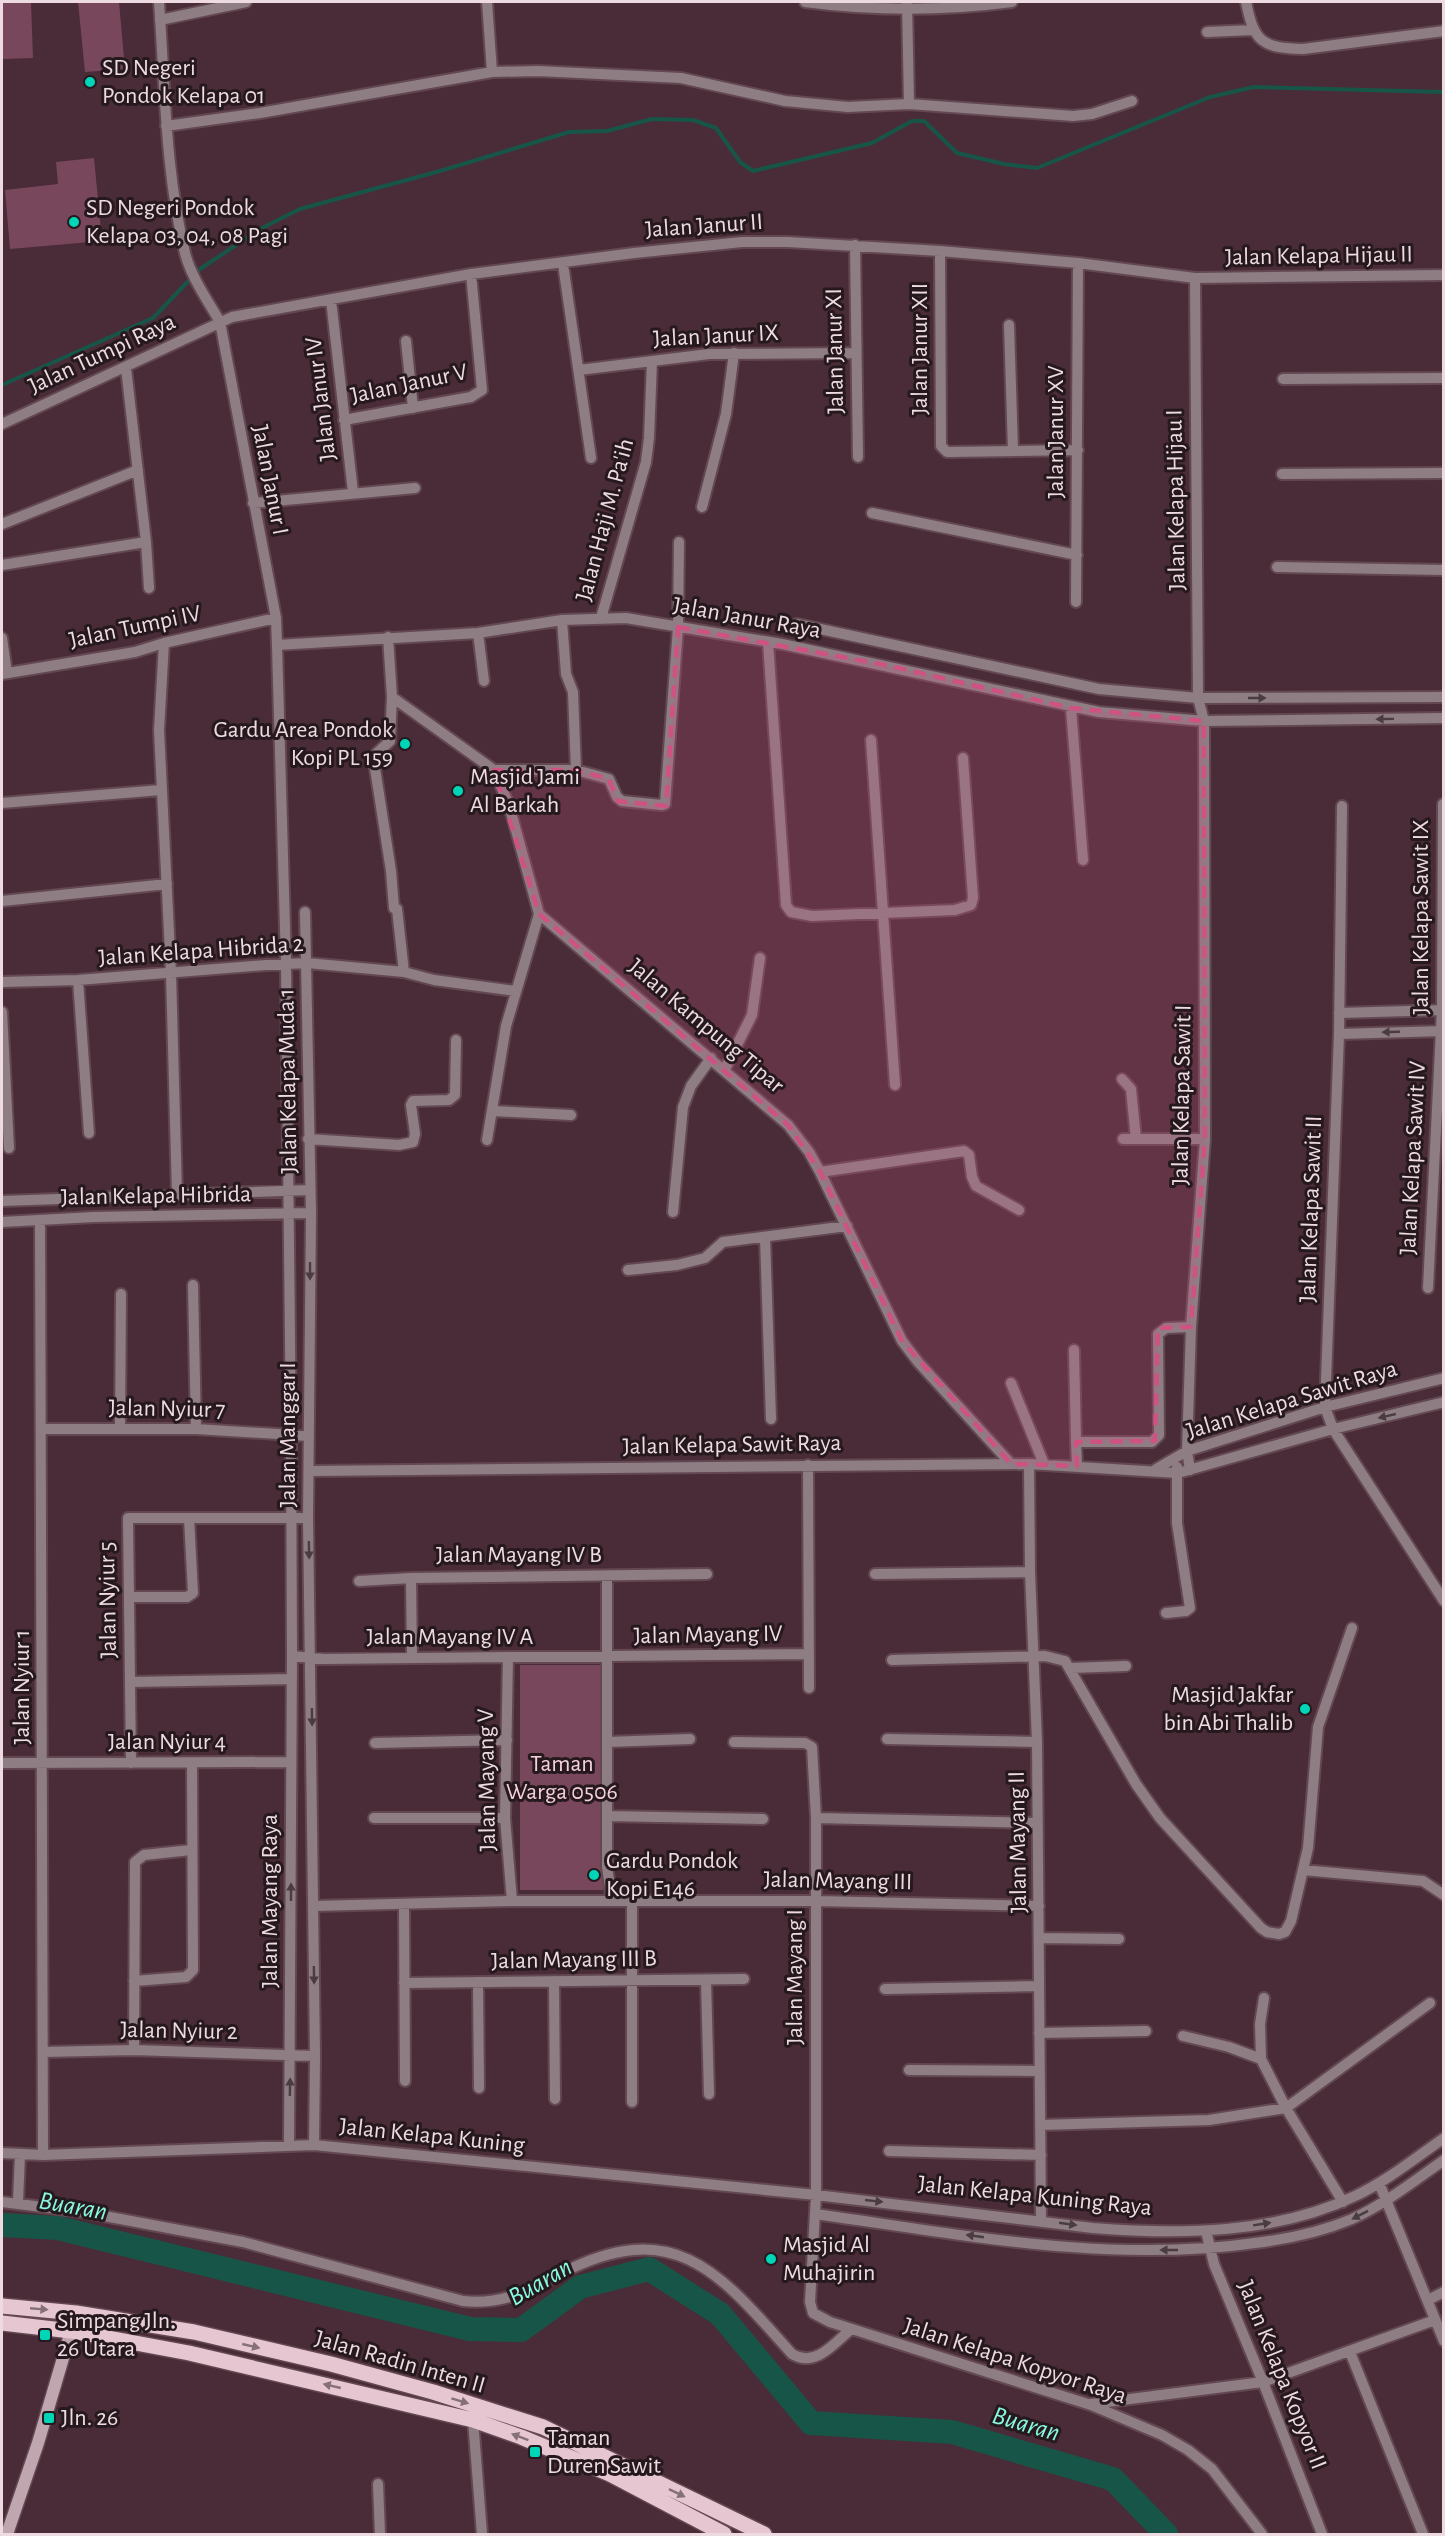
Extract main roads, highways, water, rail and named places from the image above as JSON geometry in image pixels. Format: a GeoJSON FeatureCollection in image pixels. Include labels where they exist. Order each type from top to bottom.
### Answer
{"type":"FeatureCollection","features":[{"type":"Feature","properties":{"kind":"main road","name":"Jalan Radin Inten II"},"geometry":{"type":"LineString","coordinates":[[2,2306],[76,2313],[194,2332],[331,2364],[433,2392],[543,2427],[764,2535]]}},
{"type":"Feature","properties":{"kind":"main road","name":"Jalan Radin Inten II"},"geometry":{"type":"LineString","coordinates":[[2,2323],[71,2331],[189,2353],[473,2420],[610,2474],[724,2535]]}},
{"type":"Feature","properties":{"kind":"main road"},"geometry":{"type":"LineString","coordinates":[[189,2353],[194,2332]]}},
{"type":"Feature","properties":{"kind":"waterway"},"geometry":{"type":"LineString","coordinates":[[2,385],[153,318],[200,269],[262,228],[300,209],[440,171],[569,132],[607,131],[652,119],[693,120],[716,128],[740,162],[753,171],[872,143],[912,121],[924,121],[957,153],[1004,164],[1037,168],[1210,97],[1254,87],[1444,92]]}},
{"type":"Feature","properties":{"kind":"waterway","name":"Buaran"},"geometry":{"type":"LineString","coordinates":[[2,2225],[58,2228],[470,2329],[521,2330],[580,2287],[649,2269],[720,2314],[811,2423],[952,2432],[1113,2479],[1166,2534]]}},
{"type":"Feature","properties":{"kind":"place","name":"SD Negeri Pondok Kelapa 01"},"geometry":{"type":"Point","coordinates":[90,82]}},
{"type":"Feature","properties":{"kind":"place","name":"SD Negeri Pondok Kelapa 03, 04, 08 Pagi"},"geometry":{"type":"Point","coordinates":[74,222]}},
{"type":"Feature","properties":{"kind":"place","name":"Gardu Area Pondok Kopi PL 159"},"geometry":{"type":"Point","coordinates":[405,744]}},
{"type":"Feature","properties":{"kind":"place","name":"Masjid Jami Al Barkah"},"geometry":{"type":"Point","coordinates":[458,791]}},
{"type":"Feature","properties":{"kind":"place","name":"Masjid Jakfar bin Abi Thalib"},"geometry":{"type":"Point","coordinates":[1305,1709]}},
{"type":"Feature","properties":{"kind":"place","name":"Gardu Pondok Kopi E146"},"geometry":{"type":"Point","coordinates":[594,1875]}},
{"type":"Feature","properties":{"kind":"place","name":"Masjid Al Muhajirin"},"geometry":{"type":"Point","coordinates":[771,2259]}},
{"type":"Feature","properties":{"kind":"place","name":"Simpang Jln. 26 Utara"},"geometry":{"type":"Point","coordinates":[45,2335]}},
{"type":"Feature","properties":{"kind":"place","name":"Jln. 26"},"geometry":{"type":"Point","coordinates":[49,2418]}},
{"type":"Feature","properties":{"kind":"place","name":"Taman Duren Sawit"},"geometry":{"type":"Point","coordinates":[535,2452]}},
{"type":"Feature","properties":{"kind":"park label","name":"Taman Warga 0506"},"geometry":{"type":"Point","coordinates":[562,1778]}}]}
